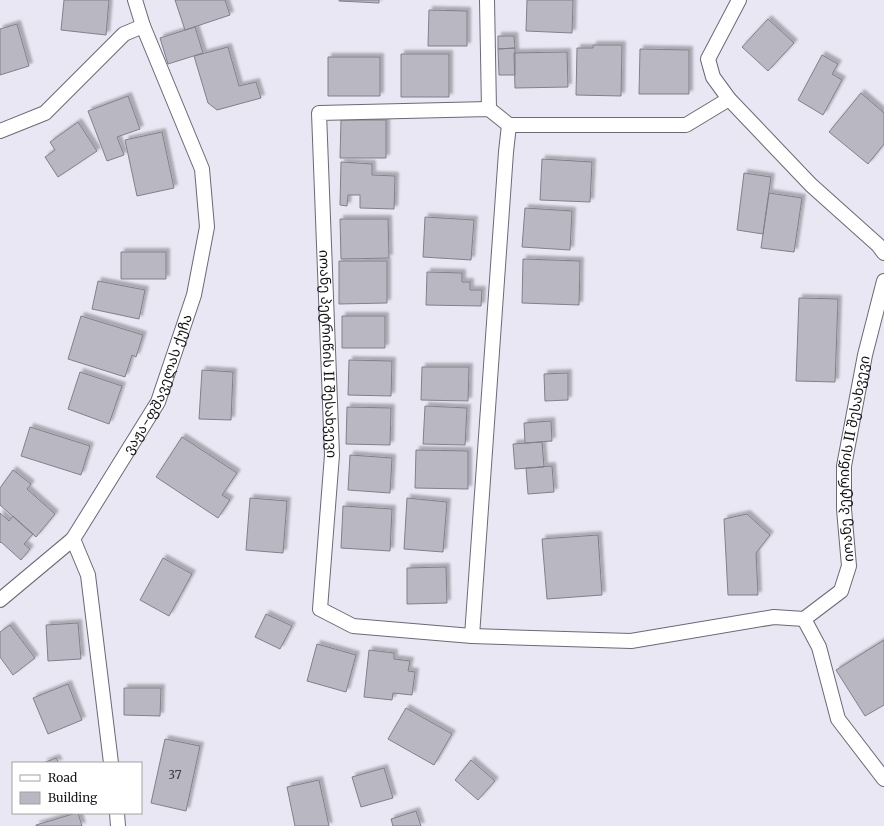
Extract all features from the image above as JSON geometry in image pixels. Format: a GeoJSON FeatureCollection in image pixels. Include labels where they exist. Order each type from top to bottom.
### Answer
{"type":"FeatureCollection","features":[{"type":"Feature","properties":{"kind":"street","name":"ვაჟა-ფშაველას ქუჩა"},"geometry":{"type":"LineString","coordinates":[[0,600],[73,539],[158,402],[194,295],[207,227],[202,169],[144,26],[135,0]]}},
{"type":"Feature","properties":{"kind":"street"},"geometry":{"type":"LineString","coordinates":[[487,0],[489,109],[509,124],[686,125],[729,99]]}},
{"type":"Feature","properties":{"kind":"street"},"geometry":{"type":"LineString","coordinates":[[739,0],[708,59],[713,77],[729,99],[811,185],[878,245],[884,253]]}},
{"type":"Feature","properties":{"kind":"street"},"geometry":{"type":"LineString","coordinates":[[0,131],[45,113],[124,34],[144,26]]}},
{"type":"Feature","properties":{"kind":"street","name":"იოანე პეტრიწის II შესახვევი"},"geometry":{"type":"LineString","coordinates":[[489,109],[319,113],[332,455],[320,609],[353,626],[472,636],[631,641],[774,617],[804,619],[841,591],[849,566],[844,509],[844,466],[865,355],[884,281]]}},
{"type":"Feature","properties":{"kind":"street"},"geometry":{"type":"LineString","coordinates":[[472,636],[509,124]]}},
{"type":"Feature","properties":{"kind":"street"},"geometry":{"type":"LineString","coordinates":[[73,539],[88,575],[111,762]]}},
{"type":"Feature","properties":{"kind":"street"},"geometry":{"type":"LineString","coordinates":[[804,619],[819,647],[838,719],[884,780]]}},
{"type":"Feature","properties":{"kind":"street"},"geometry":{"type":"LineString","coordinates":[[117,814],[118,826]]}},
{"type":"Feature","properties":{"kind":"building"},"geometry":{"type":"Polygon","coordinates":[[[64,0],[109,0],[106,35],[61,30],[64,0]]]}},
{"type":"Feature","properties":{"kind":"building"},"geometry":{"type":"Polygon","coordinates":[[[175,0],[225,0],[230,15],[185,30],[175,0]]]}},
{"type":"Feature","properties":{"kind":"building"},"geometry":{"type":"Polygon","coordinates":[[[379,0],[379,3],[339,1],[379,0]]]}},
{"type":"Feature","properties":{"kind":"building"},"geometry":{"type":"Polygon","coordinates":[[[527,0],[573,0],[572,33],[526,31],[527,0]]]}},
{"type":"Feature","properties":{"kind":"building"},"geometry":{"type":"Polygon","coordinates":[[[429,10],[467,11],[467,46],[428,46],[429,10]]]}},
{"type":"Feature","properties":{"kind":"building"},"geometry":{"type":"Polygon","coordinates":[[[768,19],[794,43],[768,71],[742,47],[768,19]]]}},
{"type":"Feature","properties":{"kind":"building"},"geometry":{"type":"Polygon","coordinates":[[[17,24],[29,66],[0,75],[0,29],[17,24]]]}},
{"type":"Feature","properties":{"kind":"building"},"geometry":{"type":"Polygon","coordinates":[[[195,27],[203,53],[168,64],[160,38],[195,27]]]}},
{"type":"Feature","properties":{"kind":"building"},"geometry":{"type":"Polygon","coordinates":[[[498,36],[514,36],[515,48],[498,49],[498,36]]]}},
{"type":"Feature","properties":{"kind":"building"},"geometry":{"type":"Polygon","coordinates":[[[593,45],[622,45],[621,96],[576,95],[577,48],[593,48],[593,45]]]}},
{"type":"Feature","properties":{"kind":"building"},"geometry":{"type":"Polygon","coordinates":[[[228,47],[239,86],[256,82],[261,98],[217,110],[208,103],[194,56],[228,47]]]}},
{"type":"Feature","properties":{"kind":"building"},"geometry":{"type":"Polygon","coordinates":[[[515,48],[515,75],[499,75],[498,49],[515,48]]]}},
{"type":"Feature","properties":{"kind":"building"},"geometry":{"type":"Polygon","coordinates":[[[640,49],[689,50],[689,94],[639,94],[640,49]]]}},
{"type":"Feature","properties":{"kind":"building"},"geometry":{"type":"Polygon","coordinates":[[[567,52],[568,87],[515,88],[514,53],[567,52]]]}},
{"type":"Feature","properties":{"kind":"building"},"geometry":{"type":"Polygon","coordinates":[[[401,54],[449,54],[449,97],[401,97],[401,54]]]}},
{"type":"Feature","properties":{"kind":"building"},"geometry":{"type":"Polygon","coordinates":[[[822,55],[838,64],[832,74],[842,80],[823,115],[798,100],[822,55]]]}},
{"type":"Feature","properties":{"kind":"building"},"geometry":{"type":"Polygon","coordinates":[[[328,57],[380,57],[380,96],[328,96],[328,57]]]}},
{"type":"Feature","properties":{"kind":"building"},"geometry":{"type":"Polygon","coordinates":[[[861,93],[884,113],[884,144],[868,164],[829,132],[861,93]]]}},
{"type":"Feature","properties":{"kind":"building"},"geometry":{"type":"Polygon","coordinates":[[[128,96],[140,129],[117,137],[124,155],[107,161],[88,111],[128,96]]]}},
{"type":"Feature","properties":{"kind":"building"},"geometry":{"type":"Polygon","coordinates":[[[341,120],[386,120],[386,158],[340,158],[341,120]]]}},
{"type":"Feature","properties":{"kind":"building"},"geometry":{"type":"Polygon","coordinates":[[[78,122],[97,151],[58,177],[45,157],[55,150],[50,142],[78,122]]]}},
{"type":"Feature","properties":{"kind":"building"},"geometry":{"type":"Polygon","coordinates":[[[162,132],[174,188],[137,196],[125,140],[162,132]]]}},
{"type":"Feature","properties":{"kind":"building"},"geometry":{"type":"Polygon","coordinates":[[[542,159],[592,162],[590,202],[540,200],[542,159]]]}},
{"type":"Feature","properties":{"kind":"building"},"geometry":{"type":"Polygon","coordinates":[[[341,162],[372,164],[372,175],[395,176],[394,209],[360,208],[360,195],[348,195],[347,206],[340,205],[341,162]]]}},
{"type":"Feature","properties":{"kind":"building"},"geometry":{"type":"Polygon","coordinates":[[[744,173],[771,177],[763,234],[737,230],[744,173]]]}},
{"type":"Feature","properties":{"kind":"building"},"geometry":{"type":"Polygon","coordinates":[[[769,193],[802,198],[794,252],[761,248],[769,193]]]}},
{"type":"Feature","properties":{"kind":"building"},"geometry":{"type":"Polygon","coordinates":[[[525,208],[572,211],[570,250],[522,247],[525,208]]]}},
{"type":"Feature","properties":{"kind":"building"},"geometry":{"type":"Polygon","coordinates":[[[425,217],[474,220],[471,260],[423,257],[425,217]]]}},
{"type":"Feature","properties":{"kind":"building"},"geometry":{"type":"Polygon","coordinates":[[[340,219],[388,219],[389,258],[341,259],[340,219]]]}},
{"type":"Feature","properties":{"kind":"building"},"geometry":{"type":"Polygon","coordinates":[[[121,252],[166,252],[166,279],[121,279],[121,252]]]}},
{"type":"Feature","properties":{"kind":"building"},"geometry":{"type":"Polygon","coordinates":[[[523,259],[580,261],[579,305],[522,303],[523,259]]]}},
{"type":"Feature","properties":{"kind":"building"},"geometry":{"type":"Polygon","coordinates":[[[339,261],[387,261],[387,303],[339,304],[339,261]]]}},
{"type":"Feature","properties":{"kind":"building"},"geometry":{"type":"Polygon","coordinates":[[[427,272],[462,273],[462,282],[470,282],[470,290],[482,290],[481,306],[426,305],[427,272]]]}},
{"type":"Feature","properties":{"kind":"building"},"geometry":{"type":"Polygon","coordinates":[[[98,281],[145,290],[139,319],[92,309],[98,281]]]}},
{"type":"Feature","properties":{"kind":"building"},"geometry":{"type":"Polygon","coordinates":[[[799,298],[838,299],[835,382],[796,381],[799,298]]]}},
{"type":"Feature","properties":{"kind":"building"},"geometry":{"type":"Polygon","coordinates":[[[81,316],[143,335],[136,357],[132,355],[125,377],[68,359],[81,316]]]}},
{"type":"Feature","properties":{"kind":"building"},"geometry":{"type":"Polygon","coordinates":[[[342,316],[385,316],[385,348],[342,348],[342,316]]]}},
{"type":"Feature","properties":{"kind":"building"},"geometry":{"type":"Polygon","coordinates":[[[349,360],[392,361],[391,396],[348,395],[349,360]]]}},
{"type":"Feature","properties":{"kind":"building"},"geometry":{"type":"Polygon","coordinates":[[[422,367],[469,367],[468,401],[421,400],[422,367]]]}},
{"type":"Feature","properties":{"kind":"building"},"geometry":{"type":"Polygon","coordinates":[[[202,370],[233,372],[231,420],[199,419],[202,370]]]}},
{"type":"Feature","properties":{"kind":"building"},"geometry":{"type":"Polygon","coordinates":[[[80,372],[122,386],[109,424],[68,409],[80,372]]]}},
{"type":"Feature","properties":{"kind":"building"},"geometry":{"type":"Polygon","coordinates":[[[568,373],[568,400],[545,401],[544,374],[568,373]]]}},
{"type":"Feature","properties":{"kind":"building"},"geometry":{"type":"Polygon","coordinates":[[[425,406],[467,408],[465,445],[423,444],[425,406]]]}},
{"type":"Feature","properties":{"kind":"building"},"geometry":{"type":"Polygon","coordinates":[[[347,407],[391,408],[390,445],[346,444],[347,407]]]}},
{"type":"Feature","properties":{"kind":"building"},"geometry":{"type":"Polygon","coordinates":[[[551,421],[552,441],[525,443],[524,423],[551,421]]]}},
{"type":"Feature","properties":{"kind":"building"},"geometry":{"type":"Polygon","coordinates":[[[30,427],[90,446],[81,475],[21,456],[30,427]]]}},
{"type":"Feature","properties":{"kind":"building"},"geometry":{"type":"Polygon","coordinates":[[[182,437],[237,473],[222,495],[230,500],[218,518],[156,477],[182,437]]]}},
{"type":"Feature","properties":{"kind":"building"},"geometry":{"type":"Polygon","coordinates":[[[542,442],[544,467],[515,469],[513,444],[542,442]]]}},
{"type":"Feature","properties":{"kind":"building"},"geometry":{"type":"Polygon","coordinates":[[[416,450],[468,451],[468,489],[415,488],[416,450]]]}},
{"type":"Feature","properties":{"kind":"building"},"geometry":{"type":"Polygon","coordinates":[[[350,455],[392,458],[390,493],[348,490],[350,455]]]}},
{"type":"Feature","properties":{"kind":"building"},"geometry":{"type":"Polygon","coordinates":[[[552,466],[554,492],[528,494],[526,468],[552,466]]]}},
{"type":"Feature","properties":{"kind":"building"},"geometry":{"type":"Polygon","coordinates":[[[13,470],[31,484],[27,489],[55,514],[36,537],[0,505],[0,488],[13,470]]]}},
{"type":"Feature","properties":{"kind":"building"},"geometry":{"type":"Polygon","coordinates":[[[250,498],[287,501],[283,553],[246,550],[250,498]]]}},
{"type":"Feature","properties":{"kind":"building"},"geometry":{"type":"Polygon","coordinates":[[[407,498],[447,502],[443,552],[404,549],[407,498]]]}},
{"type":"Feature","properties":{"kind":"building"},"geometry":{"type":"Polygon","coordinates":[[[343,506],[392,509],[390,551],[341,548],[343,506]]]}},
{"type":"Feature","properties":{"kind":"building"},"geometry":{"type":"Polygon","coordinates":[[[0,513],[9,521],[13,516],[33,534],[24,544],[30,549],[21,560],[1,542],[0,543],[0,513]]]}},
{"type":"Feature","properties":{"kind":"building"},"geometry":{"type":"Polygon","coordinates":[[[747,514],[770,535],[756,553],[758,595],[728,595],[724,519],[747,514]]]}},
{"type":"Feature","properties":{"kind":"building"},"geometry":{"type":"Polygon","coordinates":[[[598,535],[602,595],[547,599],[542,539],[598,535]]]}},
{"type":"Feature","properties":{"kind":"building"},"geometry":{"type":"Polygon","coordinates":[[[163,558],[192,574],[169,616],[140,600],[163,558]]]}},
{"type":"Feature","properties":{"kind":"building"},"geometry":{"type":"Polygon","coordinates":[[[446,567],[447,603],[407,604],[407,568],[446,567]]]}},
{"type":"Feature","properties":{"kind":"building"},"geometry":{"type":"Polygon","coordinates":[[[266,614],[292,626],[280,649],[255,637],[266,614]]]}},
{"type":"Feature","properties":{"kind":"building"},"geometry":{"type":"Polygon","coordinates":[[[78,623],[81,659],[48,661],[46,625],[78,623]]]}},
{"type":"Feature","properties":{"kind":"building"},"geometry":{"type":"Polygon","coordinates":[[[10,625],[35,658],[13,675],[0,657],[0,632],[10,625]]]}},
{"type":"Feature","properties":{"kind":"building"},"geometry":{"type":"Polygon","coordinates":[[[884,640],[884,705],[865,716],[836,670],[884,640]]]}},
{"type":"Feature","properties":{"kind":"building"},"geometry":{"type":"Polygon","coordinates":[[[317,644],[356,655],[346,692],[307,681],[317,644]]]}},
{"type":"Feature","properties":{"kind":"building"},"geometry":{"type":"Polygon","coordinates":[[[369,650],[394,653],[394,659],[410,661],[408,671],[415,672],[412,695],[393,693],[392,700],[364,697],[369,650]]]}},
{"type":"Feature","properties":{"kind":"building"},"geometry":{"type":"Polygon","coordinates":[[[68,684],[82,720],[48,734],[33,698],[68,684]]]}},
{"type":"Feature","properties":{"kind":"building"},"geometry":{"type":"Polygon","coordinates":[[[124,688],[161,688],[160,716],[124,715],[124,688]]]}},
{"type":"Feature","properties":{"kind":"building"},"geometry":{"type":"Polygon","coordinates":[[[406,708],[452,734],[434,765],[388,739],[406,708]]]}},
{"type":"Feature","properties":{"kind":"building"},"geometry":{"type":"Polygon","coordinates":[[[165,739],[200,746],[186,811],[151,803],[165,739]]]}},
{"type":"Feature","properties":{"kind":"building"},"geometry":{"type":"Polygon","coordinates":[[[56,758],[58,762],[46,762],[56,758]]]}},
{"type":"Feature","properties":{"kind":"building"},"geometry":{"type":"Polygon","coordinates":[[[471,760],[495,781],[478,800],[455,780],[471,760]]]}},
{"type":"Feature","properties":{"kind":"building"},"geometry":{"type":"Polygon","coordinates":[[[384,768],[393,798],[361,807],[352,777],[384,768]]]}},
{"type":"Feature","properties":{"kind":"building"},"geometry":{"type":"Polygon","coordinates":[[[319,780],[329,826],[295,826],[287,787],[319,780]]]}},
{"type":"Feature","properties":{"kind":"building"},"geometry":{"type":"Polygon","coordinates":[[[416,811],[421,826],[393,826],[391,819],[416,811]]]}},
{"type":"Feature","properties":{"kind":"building"},"geometry":{"type":"Polygon","coordinates":[[[73,814],[78,814],[82,826],[36,826],[73,814]]]}}]}
